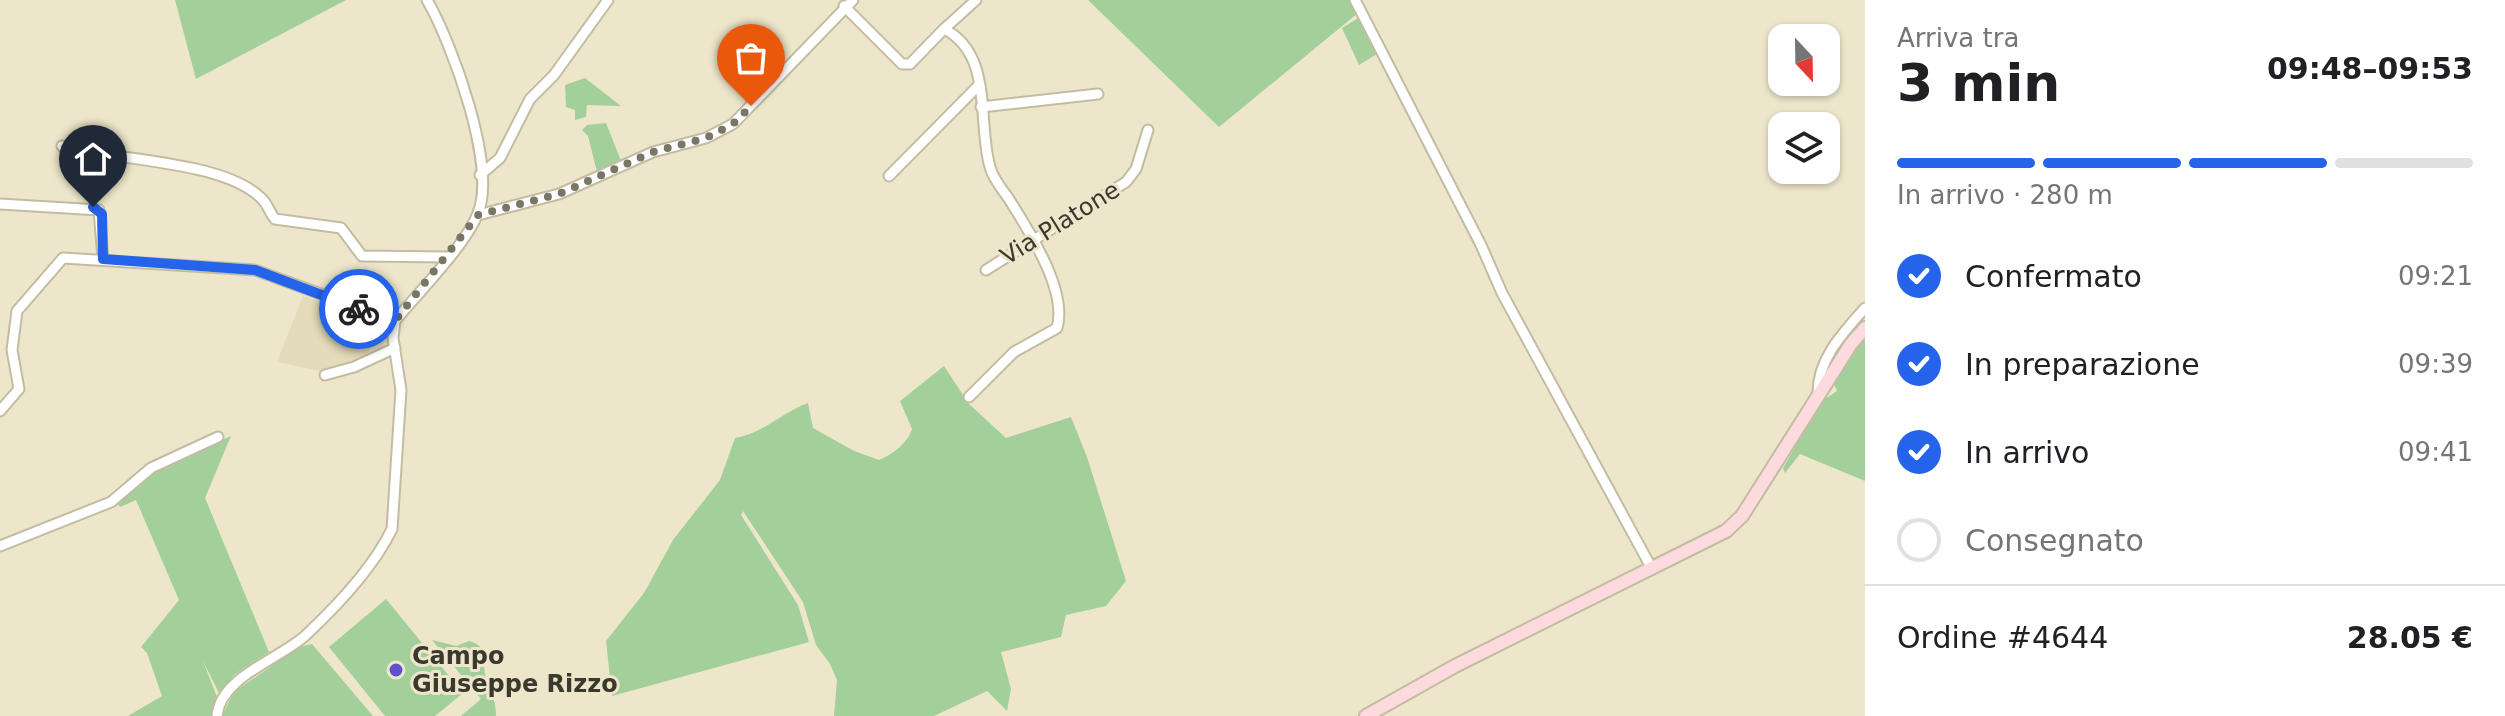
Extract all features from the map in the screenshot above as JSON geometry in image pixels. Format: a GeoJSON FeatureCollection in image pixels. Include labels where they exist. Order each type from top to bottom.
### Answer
{"type":"FeatureCollection","features":[{"type":"Feature","properties":{"kind":"street"},"geometry":{"type":"LineString","coordinates":[[217,716],[219,705],[229,690],[295,644],[318,623],[380,551],[392,529],[401,390],[395,321],[478,215],[482,201],[472,112],[427,0]]}},
{"type":"Feature","properties":{"kind":"street"},"geometry":{"type":"LineString","coordinates":[[480,175],[500,158],[530,99],[554,75],[608,0]]}},
{"type":"Feature","properties":{"kind":"street"},"geometry":{"type":"LineString","coordinates":[[478,215],[559,194],[653,152],[690,144],[722,131],[774,83],[848,3],[906,65],[976,0]]}},
{"type":"Feature","properties":{"kind":"street"},"geometry":{"type":"LineString","coordinates":[[1355,0],[1481,245],[1502,293],[1652,569]]}},
{"type":"Feature","properties":{"kind":"street"},"geometry":{"type":"LineString","coordinates":[[944,29],[975,60],[989,166],[1034,240],[1058,304],[1057,328],[1014,352],[969,397]]}},
{"type":"Feature","properties":{"kind":"street"},"geometry":{"type":"LineString","coordinates":[[889,176],[979,85]]}},
{"type":"Feature","properties":{"kind":"street"},"geometry":{"type":"LineString","coordinates":[[981,107],[1098,94]]}},
{"type":"Feature","properties":{"kind":"street","name":"Via Platone"},"geometry":{"type":"LineString","coordinates":[[986,270],[1126,182],[1136,169],[1148,130]]}},
{"type":"Feature","properties":{"kind":"street"},"geometry":{"type":"LineString","coordinates":[[62,146],[202,170],[251,190],[267,204],[275,219],[341,228],[362,256],[447,257]]}},
{"type":"Feature","properties":{"kind":"street"},"geometry":{"type":"LineString","coordinates":[[0,204],[99,210],[103,259]]}},
{"type":"Feature","properties":{"kind":"street"},"geometry":{"type":"LineString","coordinates":[[0,411],[19,389],[12,340],[20,304],[63,258],[255,270],[395,321]]}},
{"type":"Feature","properties":{"kind":"street"},"geometry":{"type":"LineString","coordinates":[[1818,395],[1818,381],[1827,357],[1865,308]]}},
{"type":"Feature","properties":{"kind":"street"},"geometry":{"type":"LineString","coordinates":[[1366,716],[1444,671],[1652,569],[1735,524],[1851,344],[1865,328]]}},
{"type":"Feature","properties":{"kind":"street"},"geometry":{"type":"LineString","coordinates":[[325,375],[354,367],[395,348]]}},
{"type":"Feature","properties":{"kind":"street"},"geometry":{"type":"LineString","coordinates":[[0,546],[111,502],[151,468],[218,437]]}},
{"type":"Feature","properties":{"kind":"shaded area"},"geometry":{"type":"Polygon","coordinates":[[[303,296],[379,320],[367,358],[324,372],[277,362],[303,296]]]}},
{"type":"Feature","properties":{"kind":"green space"},"geometry":{"type":"Polygon","coordinates":[[[175,0],[346,0],[196,79],[175,0]]]}},
{"type":"Feature","properties":{"kind":"green space"},"geometry":{"type":"Polygon","coordinates":[[[1088,0],[1352,0],[1358,13],[1219,127],[1088,0]]]}},
{"type":"Feature","properties":{"kind":"green space"},"geometry":{"type":"Polygon","coordinates":[[[1360,17],[1377,54],[1359,65],[1342,28],[1360,17]]]}},
{"type":"Feature","properties":{"kind":"green space"},"geometry":{"type":"Polygon","coordinates":[[[585,78],[621,106],[587,105],[586,117],[575,120],[575,110],[566,107],[565,85],[585,78]]]}},
{"type":"Feature","properties":{"kind":"green space"},"geometry":{"type":"Polygon","coordinates":[[[606,123],[621,161],[597,172],[588,136],[582,130],[587,125],[606,123]]]}},
{"type":"Feature","properties":{"kind":"green space"},"geometry":{"type":"Polygon","coordinates":[[[1865,336],[1865,481],[1800,454],[1785,473],[1783,468],[1822,401],[1837,391],[1833,382],[1865,336]]]}},
{"type":"Feature","properties":{"kind":"green space"},"geometry":{"type":"Polygon","coordinates":[[[944,366],[969,404],[1006,438],[1071,417],[1087,457],[1126,581],[1106,606],[1066,615],[1061,637],[1001,652],[1011,689],[1007,711],[987,691],[934,716],[834,716],[837,680],[816,645],[803,602],[743,511],[741,515],[798,605],[809,642],[612,696],[606,641],[644,593],[673,540],[720,480],[735,438],[755,432],[808,403],[813,428],[854,451],[879,460],[899,448],[912,429],[900,401],[944,366]]]}},
{"type":"Feature","properties":{"kind":"green space"},"geometry":{"type":"Polygon","coordinates":[[[231,436],[205,498],[269,652],[234,675],[219,693],[203,661],[217,697],[213,716],[128,716],[162,696],[147,653],[141,647],[179,600],[136,500],[120,507],[118,504],[128,491],[154,470],[231,436]]]}},
{"type":"Feature","properties":{"kind":"green space","name":"Campo Giuseppe Rizzo"},"geometry":{"type":"Polygon","coordinates":[[[386,599],[463,693],[435,716],[385,716],[329,647],[386,599]]]}},
{"type":"Feature","properties":{"kind":"green space"},"geometry":{"type":"Polygon","coordinates":[[[432,640],[456,646],[469,641],[480,647],[496,716],[461,716],[481,699],[432,640]]]}},
{"type":"Feature","properties":{"kind":"green space"},"geometry":{"type":"Polygon","coordinates":[[[312,644],[373,716],[222,716],[234,692],[299,647],[312,644]]]}},
{"type":"Feature","properties":{"kind":"way so far"},"geometry":{"type":"LineString","coordinates":[[359,309],[395,321],[471,228],[478,215],[559,194],[653,152],[706,138],[733,124],[751,106]]}},
{"type":"Feature","properties":{"kind":"place","name":"Campo Giuseppe Rizzo"},"geometry":{"type":"Point","coordinates":[396,670]}},
{"type":"Feature","properties":{"kind":"route"},"geometry":{"type":"LineString","coordinates":[[93,207],[102,214],[103,259],[255,270],[359,309]]}}]}
